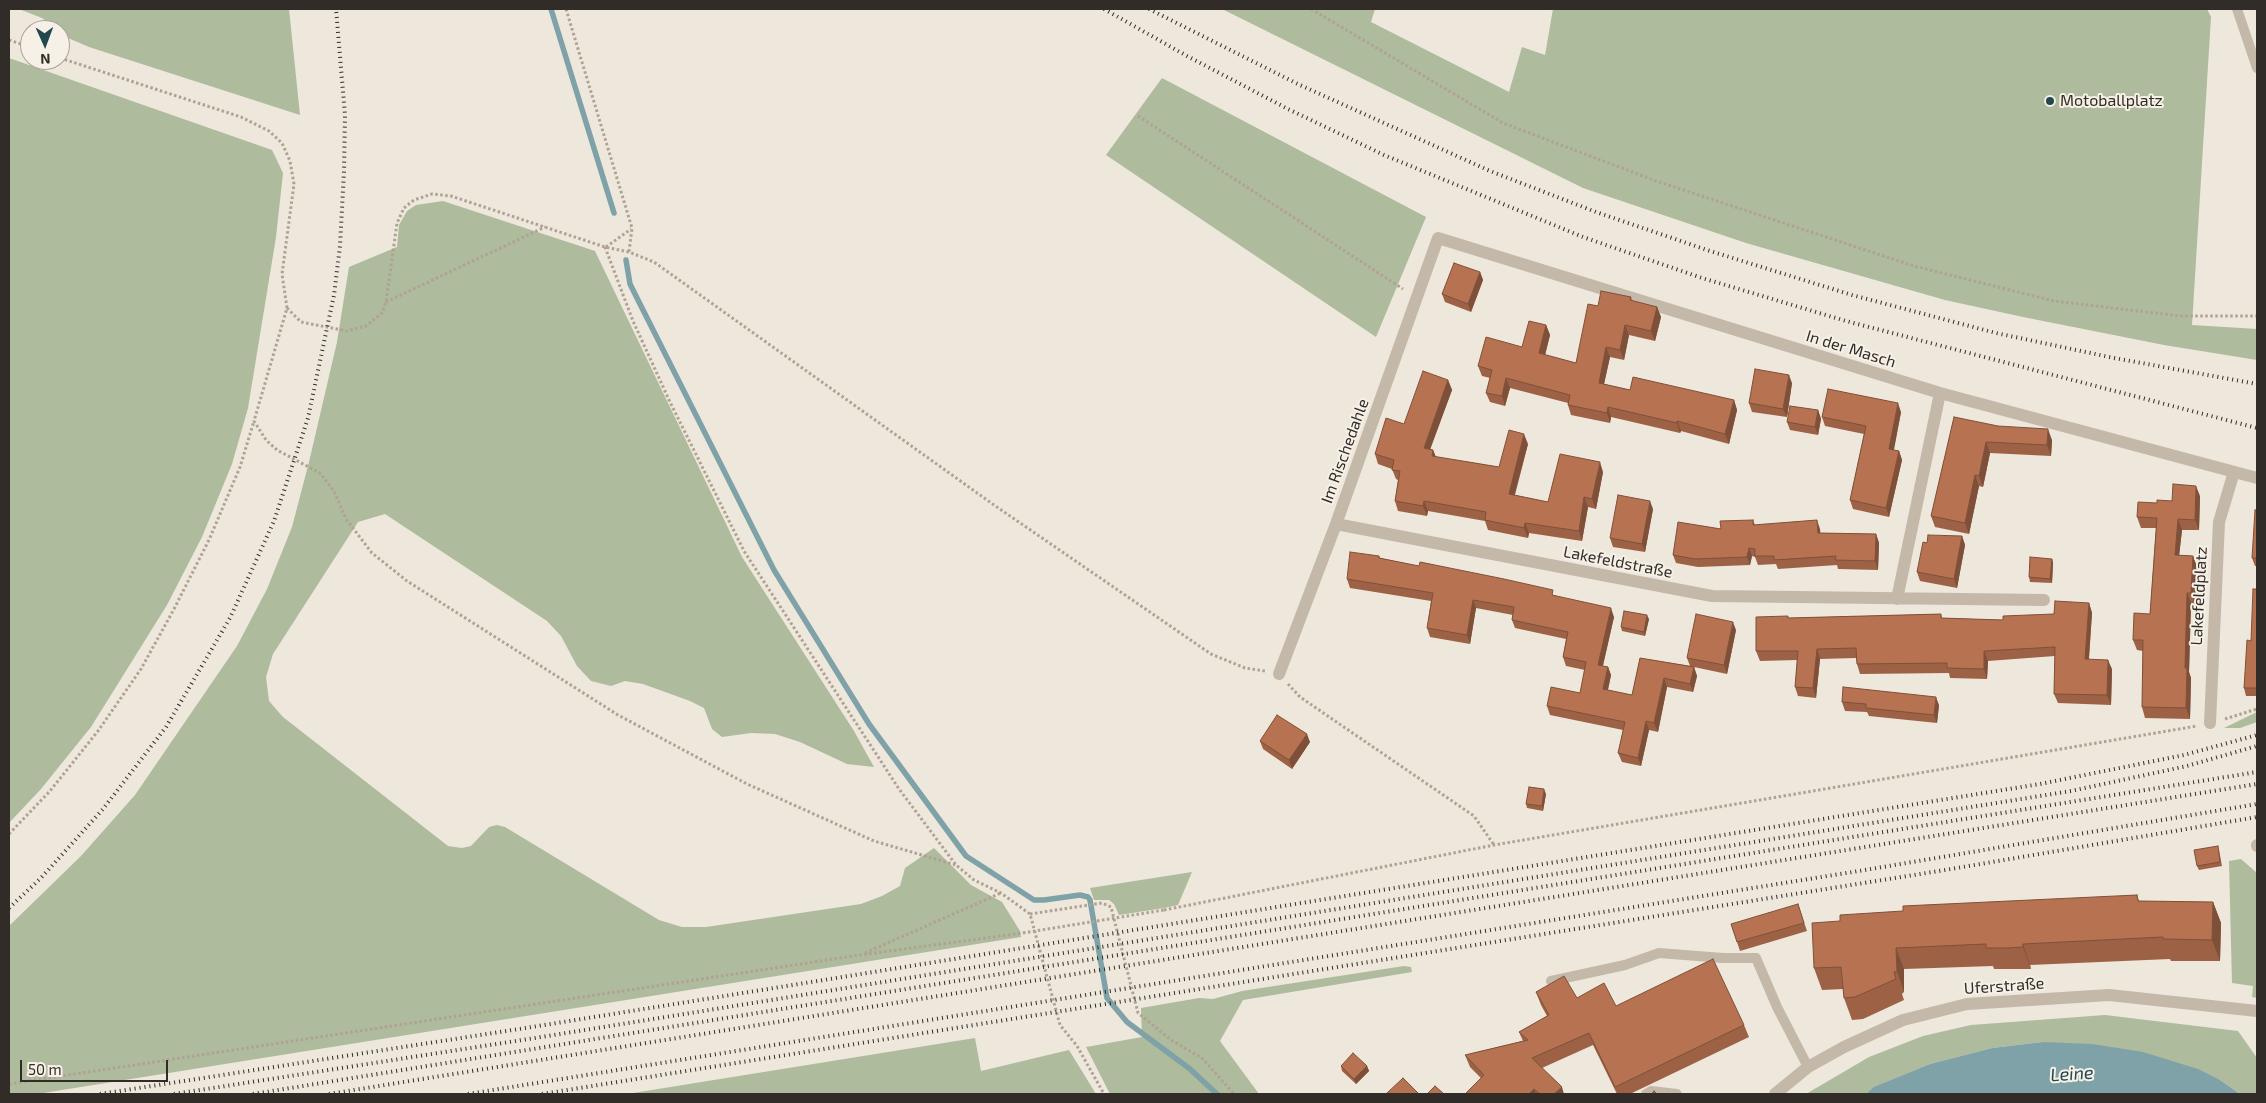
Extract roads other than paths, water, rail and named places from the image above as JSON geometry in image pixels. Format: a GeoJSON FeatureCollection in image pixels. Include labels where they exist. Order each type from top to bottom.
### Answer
{"type":"FeatureCollection","features":[{"type":"Feature","properties":{"kind":"street","name":"Im Rischedahle"},"geometry":{"type":"LineString","coordinates":[[1279,674],[1336,524],[1438,238]]}},
{"type":"Feature","properties":{"kind":"street","name":"In der Masch"},"geometry":{"type":"LineString","coordinates":[[1438,238],[1940,393],[2257,478]]}},
{"type":"Feature","properties":{"kind":"street"},"geometry":{"type":"LineString","coordinates":[[1897,599],[1940,393]]}},
{"type":"Feature","properties":{"kind":"street","name":"Lakefeldplatz"},"geometry":{"type":"LineString","coordinates":[[2210,723],[2219,522],[2234,472]]}},
{"type":"Feature","properties":{"kind":"street","name":"Lakefeldstraße"},"geometry":{"type":"LineString","coordinates":[[1336,524],[1712,596],[2044,600]]}},
{"type":"Feature","properties":{"kind":"street","name":"Uferstraße"},"geometry":{"type":"LineString","coordinates":[[1775,1094],[1808,1068],[1844,1047],[1902,1020],[1967,1004],[2109,996],[2257,1011]]}},
{"type":"Feature","properties":{"kind":"lane"},"geometry":{"type":"LineString","coordinates":[[2237,9],[2257,68]]}},
{"type":"Feature","properties":{"kind":"lane"},"geometry":{"type":"LineString","coordinates":[[1551,981],[1625,965],[1659,953],[1723,958],[1756,958],[1777,1007],[1808,1068]]}},
{"type":"Feature","properties":{"kind":"lane"},"geometry":{"type":"LineString","coordinates":[[1646,1094],[1651,1091],[1678,1094]]}},
{"type":"Feature","properties":{"kind":"water","name":"Leine"},"geometry":{"type":"Polygon","coordinates":[[[2043,1042],[2092,1044],[2143,1052],[2198,1069],[2220,1080],[2240,1094],[1866,1094],[1874,1087],[1930,1064],[1992,1048],[2043,1042]]]}},
{"type":"Feature","properties":{"kind":"waterway"},"geometry":{"type":"LineString","coordinates":[[551,9],[614,213]]}},
{"type":"Feature","properties":{"kind":"waterway"},"geometry":{"type":"LineString","coordinates":[[626,260],[630,284],[774,570],[869,724],[966,856],[1034,900],[1080,895],[1088,897],[1107,998],[1127,1022],[1190,1069],[1217,1094]]}},
{"type":"Feature","properties":{"kind":"railway"},"geometry":{"type":"LineString","coordinates":[[9,908],[41,878],[103,809],[166,727],[230,618],[274,521],[308,418],[334,295],[340,246],[345,115],[336,9]]}},
{"type":"Feature","properties":{"kind":"railway"},"geometry":{"type":"LineString","coordinates":[[1104,9],[1187,56],[1288,109],[1384,155],[1583,237],[1702,278],[1846,321],[2257,428]]}},
{"type":"Feature","properties":{"kind":"railway"},"geometry":{"type":"LineString","coordinates":[[1149,9],[1300,85],[1490,171],[1596,212],[1710,251],[1852,295],[1996,333],[2114,358],[2257,384]]}},
{"type":"Feature","properties":{"kind":"railway"},"geometry":{"type":"LineString","coordinates":[[100,1094],[532,1027],[2040,784],[2184,755],[2257,735]]}},
{"type":"Feature","properties":{"kind":"railway"},"geometry":{"type":"LineString","coordinates":[[174,1094],[535,1038],[2071,791],[2187,766],[2257,746]]}},
{"type":"Feature","properties":{"kind":"railway"},"geometry":{"type":"LineString","coordinates":[[253,1094],[2257,772]]}},
{"type":"Feature","properties":{"kind":"railway"},"geometry":{"type":"LineString","coordinates":[[329,1094],[2257,784]]}},
{"type":"Feature","properties":{"kind":"railway"},"geometry":{"type":"LineString","coordinates":[[468,1094],[1865,870],[2257,804]]}},
{"type":"Feature","properties":{"kind":"railway"},"geometry":{"type":"LineString","coordinates":[[542,1094],[1945,870],[2257,817]]}},
{"type":"Feature","properties":{"kind":"place","name":"Motoballplatz"},"geometry":{"type":"Point","coordinates":[2050,101]}}]}
